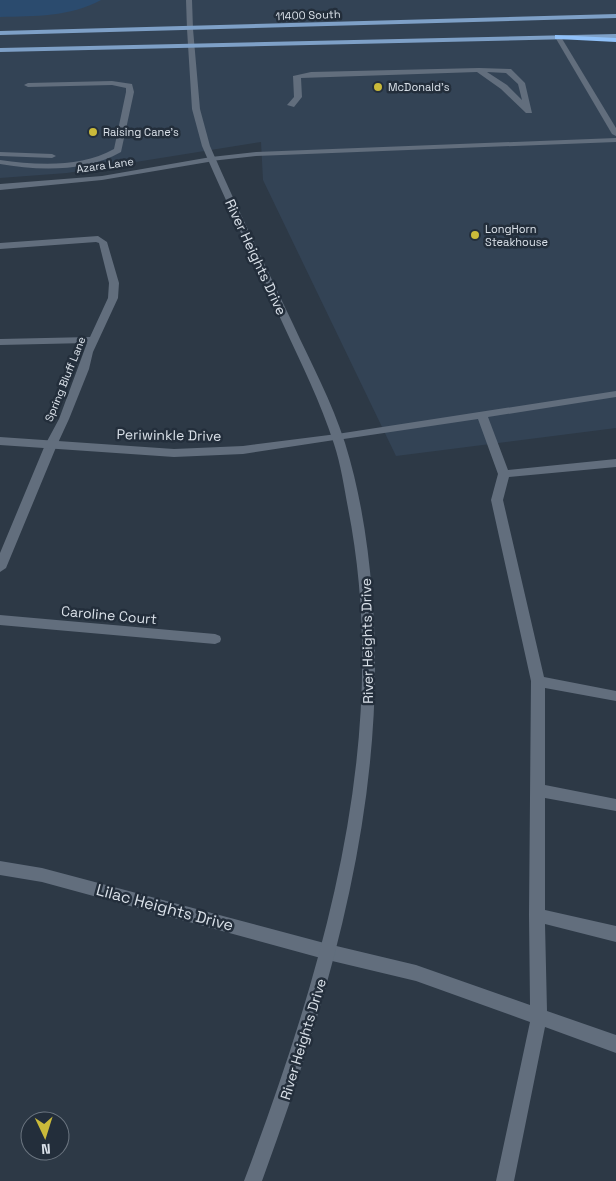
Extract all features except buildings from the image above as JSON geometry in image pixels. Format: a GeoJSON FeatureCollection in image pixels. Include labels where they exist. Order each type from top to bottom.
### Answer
{"type":"FeatureCollection","features":[{"type":"Feature","properties":{"kind":"highway"},"geometry":{"type":"LineString","coordinates":[[558,37],[616,40]]}},
{"type":"Feature","properties":{"kind":"main road","name":"11400 South"},"geometry":{"type":"LineString","coordinates":[[0,33],[616,16]]}},
{"type":"Feature","properties":{"kind":"main road","name":"11400 South"},"geometry":{"type":"LineString","coordinates":[[0,50],[191,44],[616,36]]}},
{"type":"Feature","properties":{"kind":"street","name":"River Heights Drive"},"geometry":{"type":"LineString","coordinates":[[189,0],[193,91],[197,115],[212,159],[327,408],[337,437],[357,512],[366,572],[370,638],[368,712],[359,795],[343,888],[317,995],[278,1118],[254,1181]]}},
{"type":"Feature","properties":{"kind":"street"},"geometry":{"type":"LineString","coordinates":[[558,37],[616,134]]}},
{"type":"Feature","properties":{"kind":"street"},"geometry":{"type":"LineString","coordinates":[[291,104],[298,97],[297,76],[311,74],[479,70],[508,71],[521,83],[529,111],[504,87],[479,70]]}},
{"type":"Feature","properties":{"kind":"street"},"geometry":{"type":"LineString","coordinates":[[0,162],[31,166],[101,160],[118,150],[130,92],[129,86],[112,83],[28,85]]}},
{"type":"Feature","properties":{"kind":"street","name":"Azara Lane"},"geometry":{"type":"LineString","coordinates":[[0,187],[102,178],[212,159],[256,154],[616,140]]}},
{"type":"Feature","properties":{"kind":"street"},"geometry":{"type":"LineString","coordinates":[[0,154],[101,160]]}},
{"type":"Feature","properties":{"kind":"street","name":"Spring Bluff Lane"},"geometry":{"type":"LineString","coordinates":[[0,246],[98,239],[103,242],[113,275],[114,290],[110,306],[88,352],[84,368],[64,419],[51,445],[0,568]]}},
{"type":"Feature","properties":{"kind":"street"},"geometry":{"type":"LineString","coordinates":[[0,342],[94,340]]}},
{"type":"Feature","properties":{"kind":"street","name":"Periwinkle Drive"},"geometry":{"type":"LineString","coordinates":[[0,441],[139,452],[209,452],[278,446],[616,394]]}},
{"type":"Feature","properties":{"kind":"street"},"geometry":{"type":"LineString","coordinates":[[482,414],[504,474],[497,500],[538,681],[537,915],[539,1017],[505,1181]]}},
{"type":"Feature","properties":{"kind":"street"},"geometry":{"type":"LineString","coordinates":[[504,474],[616,463]]}},
{"type":"Feature","properties":{"kind":"street","name":"Caroline Court"},"geometry":{"type":"LineString","coordinates":[[0,620],[215,639]]}},
{"type":"Feature","properties":{"kind":"street"},"geometry":{"type":"LineString","coordinates":[[538,681],[616,696]]}},
{"type":"Feature","properties":{"kind":"street"},"geometry":{"type":"LineString","coordinates":[[537,790],[616,805]]}},
{"type":"Feature","properties":{"kind":"street","name":"Lilac Heights Drive"},"geometry":{"type":"LineString","coordinates":[[0,868],[42,875],[328,952],[416,973],[616,1044]]}},
{"type":"Feature","properties":{"kind":"street"},"geometry":{"type":"LineString","coordinates":[[537,915],[616,934]]}},
{"type":"Feature","properties":{"kind":"shaded area"},"geometry":{"type":"Polygon","coordinates":[[[0,0],[616,0],[616,428],[396,456],[263,180],[261,142],[67,173],[0,178],[0,0]]]}},
{"type":"Feature","properties":{"kind":"shaded area"},"geometry":{"type":"Polygon","coordinates":[[[0,0],[101,0],[89,6],[65,13],[0,17],[0,0]]]}},
{"type":"Feature","properties":{"kind":"place","name":"McDonald's"},"geometry":{"type":"Point","coordinates":[378,87]}},
{"type":"Feature","properties":{"kind":"place","name":"Raising Cane's"},"geometry":{"type":"Point","coordinates":[93,132]}},
{"type":"Feature","properties":{"kind":"place","name":"LongHorn Steakhouse"},"geometry":{"type":"Point","coordinates":[475,235]}}]}
